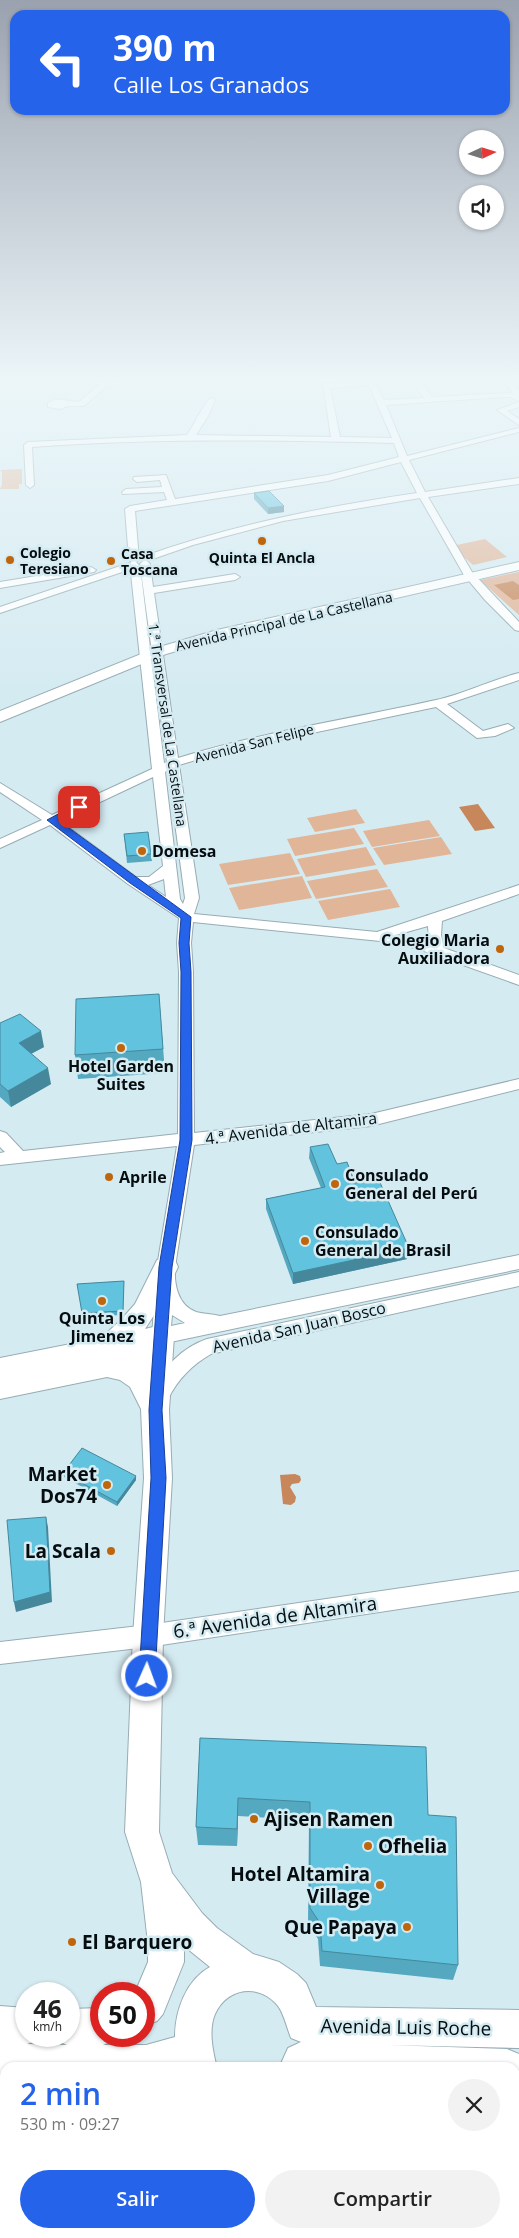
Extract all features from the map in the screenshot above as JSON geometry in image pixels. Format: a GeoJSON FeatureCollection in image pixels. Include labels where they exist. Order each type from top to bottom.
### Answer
{"type":"FeatureCollection","features":[{"type":"Feature","properties":{"kind":"main road","name":"Avenida Principal de La Castellana"},"geometry":{"type":"LineString","coordinates":[[470,575],[519,561]]}},
{"type":"Feature","properties":{"kind":"main road","name":"Avenida Principal de La Castellana"},"geometry":{"type":"LineString","coordinates":[[0,708],[152,651],[470,575],[519,566]]}},
{"type":"Feature","properties":{"kind":"main road","name":"Avenida Principal de La Castellana"},"geometry":{"type":"LineString","coordinates":[[0,717],[152,651]]}},
{"type":"Feature","properties":{"kind":"main road"},"geometry":{"type":"LineString","coordinates":[[104,1357],[143,1314],[166,1267]]}},
{"type":"Feature","properties":{"kind":"main road"},"geometry":{"type":"LineString","coordinates":[[155,1989],[166,1962],[166,1943],[158,1882],[142,1832],[148,1636],[158,1478],[155,1410],[169,1342]]}},
{"type":"Feature","properties":{"kind":"main road","name":"Avenida San Juan Bosco"},"geometry":{"type":"LineString","coordinates":[[0,1388],[104,1357],[169,1342]]}},
{"type":"Feature","properties":{"kind":"main road","name":"Avenida San Juan Bosco"},"geometry":{"type":"LineString","coordinates":[[0,1369],[104,1357],[137,1375],[155,1410]]}},
{"type":"Feature","properties":{"kind":"main road"},"geometry":{"type":"LineString","coordinates":[[158,1882],[189,1926],[204,1941],[246,1971]]}},
{"type":"Feature","properties":{"kind":"main road"},"geometry":{"type":"LineString","coordinates":[[166,2062],[195,2059],[194,2021],[208,1991],[220,1980],[232,1974],[246,1971]]}},
{"type":"Feature","properties":{"kind":"main road","name":"Avenida Luis Roche"},"geometry":{"type":"LineString","coordinates":[[246,1971],[257,1972],[276,1979],[292,1996],[304,2025],[519,2029]]}},
{"type":"Feature","properties":{"kind":"main road"},"geometry":{"type":"LineString","coordinates":[[0,2025],[15,2026]]}},
{"type":"Feature","properties":{"kind":"main road"},"geometry":{"type":"LineString","coordinates":[[301,2062],[331,2062]]}},
{"type":"Feature","properties":{"kind":"street"},"geometry":{"type":"LineString","coordinates":[[30,480],[30,485]]}},
{"type":"Feature","properties":{"kind":"street"},"geometry":{"type":"LineString","coordinates":[[164,480],[172,502],[312,480]]}},
{"type":"Feature","properties":{"kind":"street"},"geometry":{"type":"LineString","coordinates":[[416,480],[470,575],[519,628]]}},
{"type":"Feature","properties":{"kind":"street"},"geometry":{"type":"LineString","coordinates":[[0,610],[194,542],[263,522],[519,481]]}},
{"type":"Feature","properties":{"kind":"street"},"geometry":{"type":"LineString","coordinates":[[126,492],[167,489]]}},
{"type":"Feature","properties":{"kind":"street","name":"1.ª Transversal de La Castellana"},"geometry":{"type":"LineString","coordinates":[[172,502],[135,508],[138,562],[152,651],[174,763],[192,898],[186,917]]}},
{"type":"Feature","properties":{"kind":"street"},"geometry":{"type":"LineString","coordinates":[[0,585],[138,562]]}},
{"type":"Feature","properties":{"kind":"street","name":"1.ª Transversal de La Castellana"},"geometry":{"type":"LineString","coordinates":[[138,562],[149,590],[159,769],[173,899],[186,917]]}},
{"type":"Feature","properties":{"kind":"street"},"geometry":{"type":"LineString","coordinates":[[149,590],[235,577]]}},
{"type":"Feature","properties":{"kind":"street"},"geometry":{"type":"LineString","coordinates":[[39,578],[53,584],[50,593]]}},
{"type":"Feature","properties":{"kind":"street","name":"Avenida San Felipe"},"geometry":{"type":"LineString","coordinates":[[0,844],[174,763],[258,740],[438,703],[464,696],[519,676]]}},
{"type":"Feature","properties":{"kind":"street"},"geometry":{"type":"LineString","coordinates":[[438,703],[481,735],[491,734],[508,728]]}},
{"type":"Feature","properties":{"kind":"street"},"geometry":{"type":"LineString","coordinates":[[0,787],[51,820],[133,881],[186,917],[238,924],[376,935],[406,941],[438,951],[519,980]]}},
{"type":"Feature","properties":{"kind":"street"},"geometry":{"type":"LineString","coordinates":[[133,881],[156,879],[164,875],[169,866]]}},
{"type":"Feature","properties":{"kind":"street"},"geometry":{"type":"LineString","coordinates":[[376,935],[411,927],[519,889]]}},
{"type":"Feature","properties":{"kind":"street"},"geometry":{"type":"LineString","coordinates":[[169,1342],[166,1267],[186,1140],[186,972],[184,943],[186,917]]}},
{"type":"Feature","properties":{"kind":"street"},"geometry":{"type":"LineString","coordinates":[[435,918],[434,935],[438,951]]}},
{"type":"Feature","properties":{"kind":"street","name":"4.ª Avenida de Altamira"},"geometry":{"type":"LineString","coordinates":[[0,1159],[371,1120],[519,1084]]}},
{"type":"Feature","properties":{"kind":"street"},"geometry":{"type":"LineString","coordinates":[[0,1137],[19,1158]]}},
{"type":"Feature","properties":{"kind":"street","name":"Avenida San Juan Bosco"},"geometry":{"type":"LineString","coordinates":[[169,1342],[225,1323],[519,1262]]}},
{"type":"Feature","properties":{"kind":"street","name":"Avenida San Juan Bosco"},"geometry":{"type":"LineString","coordinates":[[166,1267],[170,1299],[174,1307],[200,1321],[225,1323]]}},
{"type":"Feature","properties":{"kind":"street","name":"Avenida San Juan Bosco"},"geometry":{"type":"LineString","coordinates":[[155,1410],[162,1390],[178,1368],[195,1353],[207,1347],[519,1279]]}},
{"type":"Feature","properties":{"kind":"street","name":"6.ª Avenida de Altamira"},"geometry":{"type":"LineString","coordinates":[[0,1653],[148,1636],[519,1581]]}},
{"type":"Feature","properties":{"kind":"shaded area"},"geometry":{"type":"Polygon","coordinates":[[[2,480],[22,480],[22,484],[19,484],[19,489],[0,489],[2,480]]]}},
{"type":"Feature","properties":{"kind":"shaded area"},"geometry":{"type":"Polygon","coordinates":[[[485,539],[507,557],[473,565],[452,546],[485,539]]]}},
{"type":"Feature","properties":{"kind":"shaded area"},"geometry":{"type":"Polygon","coordinates":[[[519,572],[519,615],[480,580],[519,572]]]}},
{"type":"Feature","properties":{"kind":"shaded area"},"geometry":{"type":"Polygon","coordinates":[[[513,581],[519,585],[519,599],[513,600],[494,585],[513,581]]]}},
{"type":"Feature","properties":{"kind":"shaded area"},"geometry":{"type":"Polygon","coordinates":[[[478,804],[495,828],[475,831],[459,807],[478,804]]]}},
{"type":"Feature","properties":{"kind":"shaded area"},"geometry":{"type":"Polygon","coordinates":[[[356,809],[365,823],[315,832],[307,818],[356,809]]]}},
{"type":"Feature","properties":{"kind":"shaded area"},"geometry":{"type":"Polygon","coordinates":[[[429,820],[440,836],[372,847],[363,831],[429,820]]]}},
{"type":"Feature","properties":{"kind":"shaded area"},"geometry":{"type":"Polygon","coordinates":[[[354,828],[364,844],[295,856],[287,839],[354,828]]]}},
{"type":"Feature","properties":{"kind":"shaded area"},"geometry":{"type":"Polygon","coordinates":[[[441,837],[452,854],[384,865],[373,848],[441,837]]]}},
{"type":"Feature","properties":{"kind":"shaded area"},"geometry":{"type":"Polygon","coordinates":[[[366,847],[376,865],[306,877],[297,859],[366,847]]]}},
{"type":"Feature","properties":{"kind":"shaded area"},"geometry":{"type":"Polygon","coordinates":[[[290,853],[300,874],[228,885],[219,864],[290,853]]]}},
{"type":"Feature","properties":{"kind":"shaded area"},"geometry":{"type":"Polygon","coordinates":[[[377,869],[388,887],[316,899],[307,881],[377,869]]]}},
{"type":"Feature","properties":{"kind":"shaded area"},"geometry":{"type":"Polygon","coordinates":[[[302,876],[312,898],[239,910],[229,888],[302,876]]]}},
{"type":"Feature","properties":{"kind":"shaded area"},"geometry":{"type":"Polygon","coordinates":[[[390,889],[400,907],[328,920],[318,901],[390,889]]]}},
{"type":"Feature","properties":{"kind":"shaded area"},"geometry":{"type":"Polygon","coordinates":[[[295,1474],[300,1476],[301,1480],[290,1487],[296,1497],[295,1502],[291,1505],[283,1504],[280,1475],[295,1474]]]}},
{"type":"Feature","properties":{"kind":"building"},"geometry":{"type":"Polygon","coordinates":[[[269,491],[284,506],[268,508],[254,493],[269,491]]]}},
{"type":"Feature","properties":{"kind":"building"},"geometry":{"type":"Polygon","coordinates":[[[148,832],[151,854],[127,856],[124,834],[148,832]]]}},
{"type":"Feature","properties":{"kind":"building"},"geometry":{"type":"Polygon","coordinates":[[[159,994],[163,1049],[75,1055],[76,999],[159,994]]]}},
{"type":"Feature","properties":{"kind":"building"},"geometry":{"type":"Polygon","coordinates":[[[20,1014],[41,1031],[19,1043],[48,1068],[8,1091],[0,1084],[0,1023],[20,1014]]]}},
{"type":"Feature","properties":{"kind":"building"},"geometry":{"type":"Polygon","coordinates":[[[328,1144],[337,1164],[347,1162],[355,1183],[378,1178],[409,1248],[293,1273],[266,1199],[325,1187],[310,1147],[328,1144]]]}},
{"type":"Feature","properties":{"kind":"building","name":"Quinta Los Jimenez"},"geometry":{"type":"Polygon","coordinates":[[[124,1281],[123,1311],[82,1313],[77,1284],[124,1281]]]}},
{"type":"Feature","properties":{"kind":"building"},"geometry":{"type":"Polygon","coordinates":[[[82,1448],[136,1476],[117,1502],[63,1473],[82,1448]]]}},
{"type":"Feature","properties":{"kind":"building"},"geometry":{"type":"Polygon","coordinates":[[[46,1517],[50,1592],[14,1602],[7,1520],[46,1517]]]}},
{"type":"Feature","properties":{"kind":"building","name":"Hotel Altamira Village"},"geometry":{"type":"Polygon","coordinates":[[[200,1738],[426,1747],[428,1815],[456,1817],[458,1965],[322,1951],[320,1923],[310,1908],[310,1802],[238,1798],[237,1829],[196,1827],[200,1738]]]}},
{"type":"Feature","properties":{"kind":"place","name":"Quinta El Ancla"},"geometry":{"type":"Point","coordinates":[262,541]}},
{"type":"Feature","properties":{"kind":"place","name":"Colegio Teresiano"},"geometry":{"type":"Point","coordinates":[10,560]}},
{"type":"Feature","properties":{"kind":"place","name":"Casa Toscana"},"geometry":{"type":"Point","coordinates":[111,561]}},
{"type":"Feature","properties":{"kind":"place","name":"Domesa"},"geometry":{"type":"Point","coordinates":[142,851]}},
{"type":"Feature","properties":{"kind":"place","name":"Colegio Maria Auxiliadora"},"geometry":{"type":"Point","coordinates":[500,949]}},
{"type":"Feature","properties":{"kind":"place","name":"Hotel Garden Suites"},"geometry":{"type":"Point","coordinates":[121,1048]}},
{"type":"Feature","properties":{"kind":"place","name":"Aprile"},"geometry":{"type":"Point","coordinates":[109,1177]}},
{"type":"Feature","properties":{"kind":"place","name":"Consulado General del Perú"},"geometry":{"type":"Point","coordinates":[335,1184]}},
{"type":"Feature","properties":{"kind":"place","name":"Consulado General de Brasil"},"geometry":{"type":"Point","coordinates":[305,1241]}},
{"type":"Feature","properties":{"kind":"place","name":"Quinta Los Jimenez"},"geometry":{"type":"Point","coordinates":[102,1301]}},
{"type":"Feature","properties":{"kind":"place","name":"Market Dos74"},"geometry":{"type":"Point","coordinates":[107,1485]}},
{"type":"Feature","properties":{"kind":"place","name":"La Scala"},"geometry":{"type":"Point","coordinates":[111,1551]}},
{"type":"Feature","properties":{"kind":"place","name":"Ajisen Ramen"},"geometry":{"type":"Point","coordinates":[254,1819]}},
{"type":"Feature","properties":{"kind":"place","name":"Ofhelia"},"geometry":{"type":"Point","coordinates":[368,1846]}},
{"type":"Feature","properties":{"kind":"place","name":"Hotel Altamira Village"},"geometry":{"type":"Point","coordinates":[380,1885]}},
{"type":"Feature","properties":{"kind":"place","name":"Que Papaya"},"geometry":{"type":"Point","coordinates":[407,1927]}},
{"type":"Feature","properties":{"kind":"place","name":"El Barquero"},"geometry":{"type":"Point","coordinates":[72,1942]}},
{"type":"Feature","properties":{"kind":"route"},"geometry":{"type":"LineString","coordinates":[[79,807],[51,820],[162,902],[186,917],[184,943],[186,972],[186,1140],[166,1267],[161,1355],[155,1410],[158,1478],[147,1676]]}}]}
